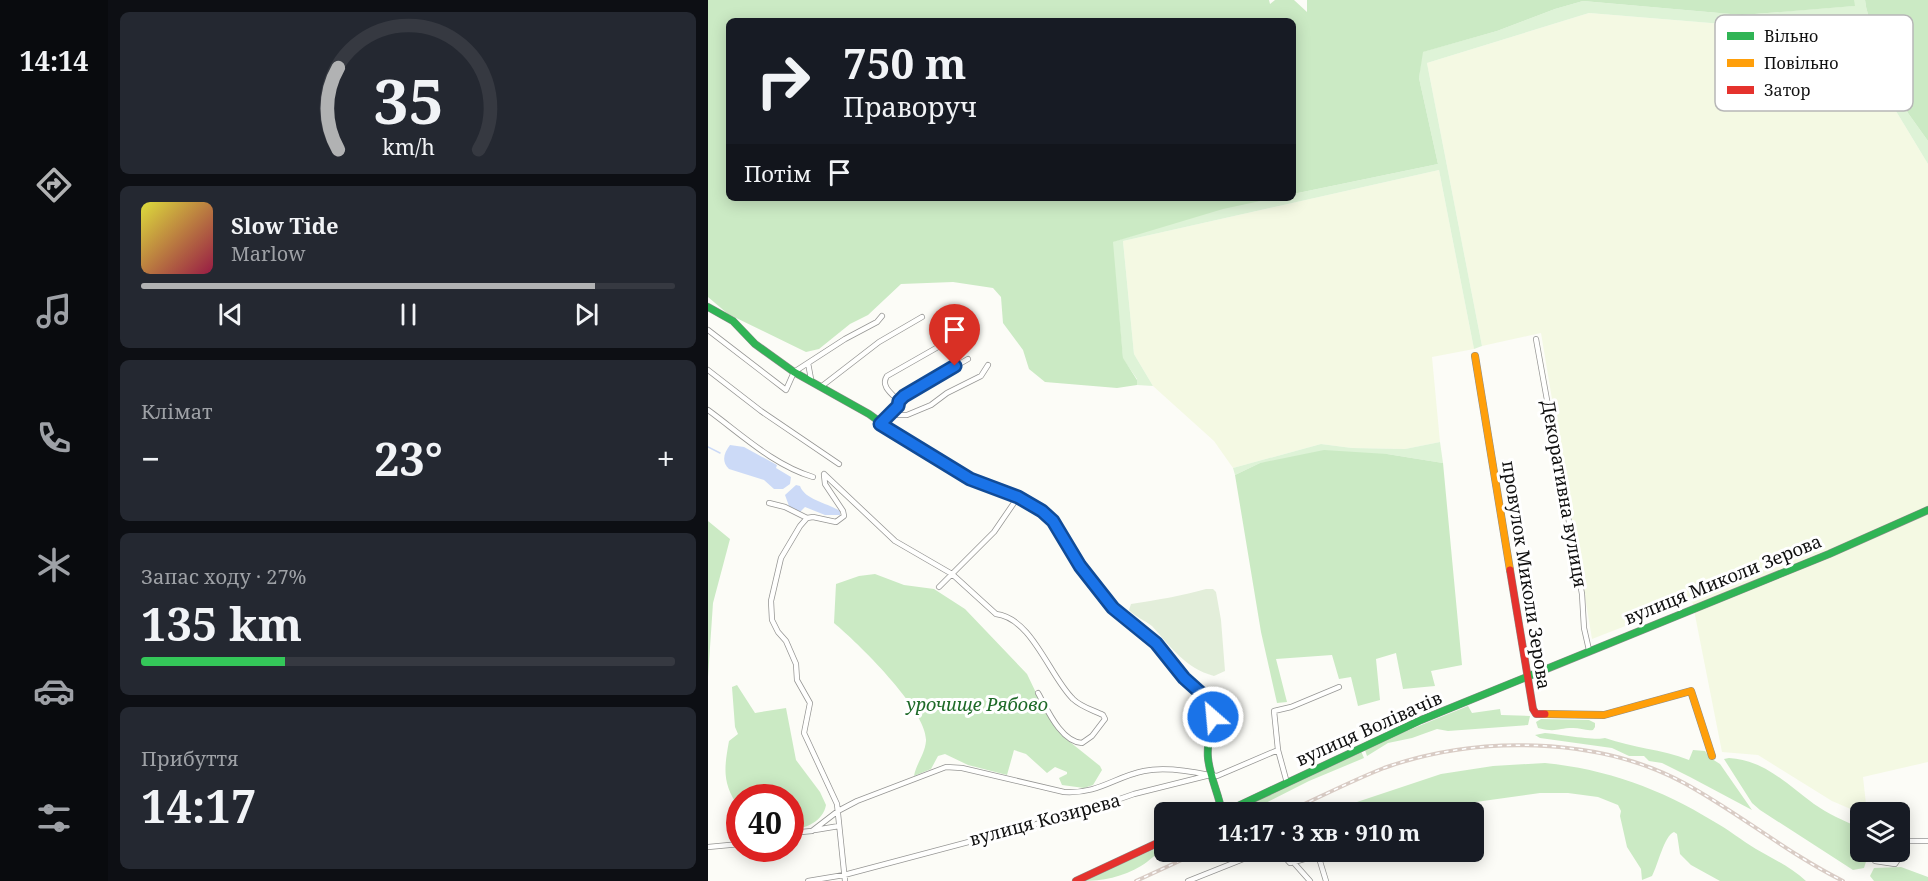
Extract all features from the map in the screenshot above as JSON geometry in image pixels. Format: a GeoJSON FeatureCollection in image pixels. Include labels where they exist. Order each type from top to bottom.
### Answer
{"type":"FeatureCollection","features":[{"type":"Feature","properties":{"kind":"street"},"geometry":{"type":"LineString","coordinates":[[708,307],[733,321],[755,344],[794,372],[811,379],[869,414],[880,424],[970,479],[1018,497],[1033,505],[1053,521],[1074,557],[1113,608],[1126,621],[1150,636],[1184,678],[1204,696],[1211,707],[1213,717],[1207,744],[1210,775],[1217,785],[1221,802]]}},
{"type":"Feature","properties":{"kind":"street"},"geometry":{"type":"LineString","coordinates":[[708,330],[786,390],[794,372],[877,322],[882,316]]}},
{"type":"Feature","properties":{"kind":"street"},"geometry":{"type":"LineString","coordinates":[[822,386],[879,342],[922,317]]}},
{"type":"Feature","properties":{"kind":"street","name":"Декоративна вулиця"},"geometry":{"type":"LineString","coordinates":[[1536,339],[1582,594],[1584,628],[1589,650]]}},
{"type":"Feature","properties":{"kind":"street"},"geometry":{"type":"LineString","coordinates":[[899,401],[885,387],[887,376],[945,343]]}},
{"type":"Feature","properties":{"kind":"street","name":"провулок Миколи Зерова"},"geometry":{"type":"LineString","coordinates":[[1475,356],[1533,709],[1541,716],[1605,715],[1690,691],[1707,748],[1712,756]]}},
{"type":"Feature","properties":{"kind":"street"},"geometry":{"type":"LineString","coordinates":[[880,424],[898,406],[899,401],[968,359]]}},
{"type":"Feature","properties":{"kind":"street"},"geometry":{"type":"LineString","coordinates":[[809,361],[807,366],[811,379]]}},
{"type":"Feature","properties":{"kind":"street"},"geometry":{"type":"LineString","coordinates":[[889,415],[907,415],[931,405],[947,393],[981,376],[988,365]]}},
{"type":"Feature","properties":{"kind":"street"},"geometry":{"type":"LineString","coordinates":[[708,370],[761,411],[838,464]]}},
{"type":"Feature","properties":{"kind":"street"},"geometry":{"type":"LineString","coordinates":[[708,410],[743,438],[802,473],[813,477]]}},
{"type":"Feature","properties":{"kind":"street"},"geometry":{"type":"LineString","coordinates":[[769,503],[807,518],[821,518],[836,522],[844,516],[843,511],[825,484],[824,474],[895,541],[952,574],[996,614],[1004,614],[1014,621],[1053,668],[1073,699],[1103,715],[1105,719],[1103,724],[1082,743],[1076,743],[1061,730],[1038,693]]}},
{"type":"Feature","properties":{"kind":"street"},"geometry":{"type":"LineString","coordinates":[[939,587],[994,532],[1018,497]]}},
{"type":"Feature","properties":{"kind":"street","name":"вулиця Миколи Зерова"},"geometry":{"type":"LineString","coordinates":[[1528,676],[1829,554],[1928,510]]}},
{"type":"Feature","properties":{"kind":"street"},"geometry":{"type":"LineString","coordinates":[[807,518],[781,558],[771,601],[772,620],[786,641],[796,664],[797,680],[810,704],[804,733],[838,811],[844,878]]}},
{"type":"Feature","properties":{"kind":"street","name":"вулиця Волівачів"},"geometry":{"type":"LineString","coordinates":[[1246,802],[1421,720],[1528,676]]}},
{"type":"Feature","properties":{"kind":"street"},"geometry":{"type":"LineString","coordinates":[[1287,783],[1278,750],[1274,711],[1291,707],[1339,687]]}},
{"type":"Feature","properties":{"kind":"street","name":"вулиця Козирева"},"geometry":{"type":"LineString","coordinates":[[808,881],[844,878],[1082,812],[1134,794],[1210,775],[1217,776],[1278,750]]}},
{"type":"Feature","properties":{"kind":"street"},"geometry":{"type":"LineString","coordinates":[[812,831],[838,811],[857,801],[946,768],[962,768],[1065,792],[1080,793],[1097,790],[1145,771],[1210,775]]}},
{"type":"Feature","properties":{"kind":"street"},"geometry":{"type":"LineString","coordinates":[[804,832],[839,826]]}},
{"type":"Feature","properties":{"kind":"street"},"geometry":{"type":"LineString","coordinates":[[1910,841],[1928,841]]}},
{"type":"Feature","properties":{"kind":"street"},"geometry":{"type":"LineString","coordinates":[[1076,881],[1154,845]]}},
{"type":"Feature","properties":{"kind":"street"},"geometry":{"type":"LineString","coordinates":[[708,848],[726,846]]}},
{"type":"Feature","properties":{"kind":"street"},"geometry":{"type":"LineString","coordinates":[[1294,863],[1315,856],[1322,863],[1326,881]]}},
{"type":"Feature","properties":{"kind":"street"},"geometry":{"type":"LineString","coordinates":[[1188,881],[1236,862]]}},
{"type":"Feature","properties":{"kind":"street"},"geometry":{"type":"LineString","coordinates":[[1290,862],[1310,881]]}},
{"type":"Feature","properties":{"kind":"street"},"geometry":{"type":"LineString","coordinates":[[1882,862],[1895,864],[1896,862]]}},
{"type":"Feature","properties":{"kind":"green space"},"geometry":{"type":"Polygon","coordinates":[[[708,0],[1269,0],[1270,4],[1275,0],[1294,0],[1307,12],[1307,0],[1854,0],[1855,6],[1742,15],[1583,1],[1497,31],[1423,52],[1419,78],[1438,164],[1296,193],[1296,18],[726,18],[726,201],[1260,201],[1223,209],[1113,242],[1123,358],[1137,380],[1137,385],[1117,388],[1045,382],[1029,369],[1023,350],[1003,323],[1001,297],[993,288],[953,282],[901,284],[868,315],[850,324],[819,349],[806,352],[728,314],[708,297],[708,0]]]}},
{"type":"Feature","properties":{"kind":"green space"},"geometry":{"type":"Polygon","coordinates":[[[1854,0],[1865,0],[1868,15],[1742,15],[1854,6],[1854,0]]]}},
{"type":"Feature","properties":{"kind":"green space"},"geometry":{"type":"Polygon","coordinates":[[[1865,0],[1928,0],[1928,141],[1907,111],[1913,111],[1913,15],[1868,15],[1865,0]]]}},
{"type":"Feature","properties":{"kind":"green space"},"geometry":{"type":"Polygon","coordinates":[[[1583,1],[1742,15],[1715,15],[1715,23],[1589,13],[1427,63],[1482,346],[1474,349],[1439,170],[1123,241],[1134,354],[1153,386],[1137,385],[1137,379],[1123,359],[1112,242],[1224,207],[1255,201],[1296,201],[1296,193],[1438,164],[1419,78],[1422,52],[1497,31],[1583,1]]]}},
{"type":"Feature","properties":{"kind":"green space"},"geometry":{"type":"Polygon","coordinates":[[[1589,13],[1715,23],[1715,111],[1896,111],[1928,164],[1928,762],[1863,777],[1866,802],[1850,802],[1850,809],[1832,801],[1758,755],[1722,752],[1692,600],[1592,639],[1541,333],[1482,346],[1427,63],[1589,13]]]}},
{"type":"Feature","properties":{"kind":"green space"},"geometry":{"type":"Polygon","coordinates":[[[1896,111],[1907,111],[1928,141],[1928,164],[1896,111]]]}},
{"type":"Feature","properties":{"kind":"green space"},"geometry":{"type":"Polygon","coordinates":[[[1439,170],[1474,349],[1432,357],[1440,442],[1405,449],[1352,448],[1321,444],[1233,468],[1214,441],[1153,386],[1134,354],[1123,241],[1439,170]]]}},
{"type":"Feature","properties":{"kind":"green space"},"geometry":{"type":"Polygon","coordinates":[[[1440,442],[1443,463],[1387,454],[1260,463],[1235,475],[1233,468],[1321,444],[1352,448],[1405,449],[1440,442]]]}},
{"type":"Feature","properties":{"kind":"green space"},"geometry":{"type":"Polygon","coordinates":[[[1324,450],[1387,454],[1443,463],[1462,665],[1431,671],[1435,686],[1403,689],[1396,653],[1376,659],[1380,700],[1358,706],[1351,677],[1339,679],[1332,655],[1276,659],[1287,702],[1277,703],[1261,632],[1235,475],[1260,463],[1324,450]]]}},
{"type":"Feature","properties":{"kind":"green space"},"geometry":{"type":"Polygon","coordinates":[[[708,521],[730,539],[713,603],[708,677],[708,521]]]}},
{"type":"Feature","properties":{"kind":"green space","name":"урочище Рябово"},"geometry":{"type":"Polygon","coordinates":[[[875,574],[904,585],[934,589],[965,609],[1027,674],[1039,699],[1065,738],[1100,766],[1102,770],[1093,785],[1084,788],[1062,785],[1059,778],[1067,772],[1055,767],[1047,773],[1026,754],[1014,750],[1007,775],[968,765],[945,754],[938,756],[931,769],[914,776],[926,741],[924,728],[904,695],[858,645],[834,623],[836,584],[859,576],[875,574]]]}},
{"type":"Feature","properties":{"kind":"green space"},"geometry":{"type":"Polygon","coordinates":[[[1213,589],[1216,592],[1221,620],[1225,671],[1214,676],[1186,662],[1152,626],[1129,610],[1131,604],[1213,589]]]}},
{"type":"Feature","properties":{"kind":"green space"},"geometry":{"type":"Polygon","coordinates":[[[737,685],[755,713],[786,708],[796,760],[820,792],[826,805],[818,820],[804,827],[804,784],[727,784],[725,768],[729,741],[738,734],[735,727],[732,687],[737,685]]]}},
{"type":"Feature","properties":{"kind":"green space"},"geometry":{"type":"Polygon","coordinates":[[[1468,706],[1472,713],[1500,709],[1501,715],[1530,716],[1528,725],[1448,731],[1437,729],[1388,743],[1367,756],[1365,750],[1377,743],[1468,706]]]}},
{"type":"Feature","properties":{"kind":"green space"},"geometry":{"type":"Polygon","coordinates":[[[1541,719],[1589,720],[1595,723],[1595,727],[1593,730],[1538,728],[1536,722],[1541,719]]]}},
{"type":"Feature","properties":{"kind":"green space"},"geometry":{"type":"Polygon","coordinates":[[[1545,733],[1605,738],[1689,760],[1693,750],[1705,751],[1709,757],[1720,764],[1752,810],[1662,763],[1649,761],[1644,756],[1629,756],[1612,748],[1540,738],[1535,735],[1545,733]]]}},
{"type":"Feature","properties":{"kind":"green space"},"geometry":{"type":"Polygon","coordinates":[[[1361,751],[1364,758],[1309,781],[1268,802],[1254,802],[1361,751]]]}},
{"type":"Feature","properties":{"kind":"green space"},"geometry":{"type":"Polygon","coordinates":[[[1724,759],[1742,760],[1764,768],[1819,808],[1850,823],[1850,862],[1866,862],[1864,868],[1853,870],[1760,810],[1752,803],[1724,759]]]}},
{"type":"Feature","properties":{"kind":"green space"},"geometry":{"type":"Polygon","coordinates":[[[1545,763],[1590,770],[1632,782],[1673,799],[1719,824],[1788,867],[1806,881],[1720,881],[1691,865],[1680,854],[1677,834],[1674,832],[1664,845],[1652,876],[1642,880],[1641,869],[1627,847],[1618,805],[1598,797],[1568,793],[1540,793],[1476,802],[1357,802],[1441,774],[1493,766],[1545,763]]]}},
{"type":"Feature","properties":{"kind":"green space"},"geometry":{"type":"Polygon","coordinates":[[[1154,849],[1154,856],[1127,873],[1105,879],[1082,881],[1154,849]]]}},
{"type":"Feature","properties":{"kind":"green space"},"geometry":{"type":"Polygon","coordinates":[[[1901,867],[1928,877],[1928,881],[1874,881],[1870,876],[1874,868],[1901,867]]]}},
{"type":"Feature","properties":{"kind":"water"},"geometry":{"type":"Polygon","coordinates":[[[730,445],[744,447],[777,465],[776,468],[791,477],[790,484],[783,489],[774,489],[764,480],[729,469],[724,457],[730,445]]]}},
{"type":"Feature","properties":{"kind":"water"},"geometry":{"type":"Polygon","coordinates":[[[796,485],[812,498],[840,511],[840,515],[825,515],[805,507],[800,512],[789,506],[785,495],[796,485]]]}},
{"type":"Feature","properties":{"kind":"waterway"},"geometry":{"type":"LineString","coordinates":[[708,447],[720,453]]}},
{"type":"Feature","properties":{"kind":"railway"},"geometry":{"type":"LineString","coordinates":[[1309,802],[1384,768],[1420,757],[1496,746],[1575,749],[1613,756],[1650,768],[1684,783],[1802,858],[1843,881]]}},
{"type":"Feature","properties":{"kind":"railway"},"geometry":{"type":"LineString","coordinates":[[1136,881],[1177,862]]}},
{"type":"Feature","properties":{"kind":"traffic: fast"},"geometry":{"type":"LineString","coordinates":[[708,307],[733,321],[755,344],[794,372],[869,414],[905,440],[971,479],[1033,505],[1053,521],[1080,566],[1113,608],[1127,621],[1150,636],[1211,707],[1208,758],[1220,802]]}},
{"type":"Feature","properties":{"kind":"traffic: fast"},"geometry":{"type":"LineString","coordinates":[[1246,802],[1421,720],[1829,554],[1928,510]]}},
{"type":"Feature","properties":{"kind":"traffic: slow"},"geometry":{"type":"LineString","coordinates":[[1475,356],[1510,570]]}},
{"type":"Feature","properties":{"kind":"traffic: slow"},"geometry":{"type":"LineString","coordinates":[[1545,714],[1604,715],[1691,691],[1712,756]]}},
{"type":"Feature","properties":{"kind":"traffic: jam"},"geometry":{"type":"LineString","coordinates":[[1510,570],[1533,709],[1536,714],[1545,714]]}},
{"type":"Feature","properties":{"kind":"traffic: jam"},"geometry":{"type":"LineString","coordinates":[[1076,881],[1154,845]]}},
{"type":"Feature","properties":{"kind":"route"},"geometry":{"type":"LineString","coordinates":[[955,366],[904,396],[898,406],[880,424],[970,479],[1018,497],[1042,511],[1053,521],[1067,548],[1113,608],[1126,621],[1150,636],[1184,678],[1204,696],[1211,707],[1213,717]]}}]}
